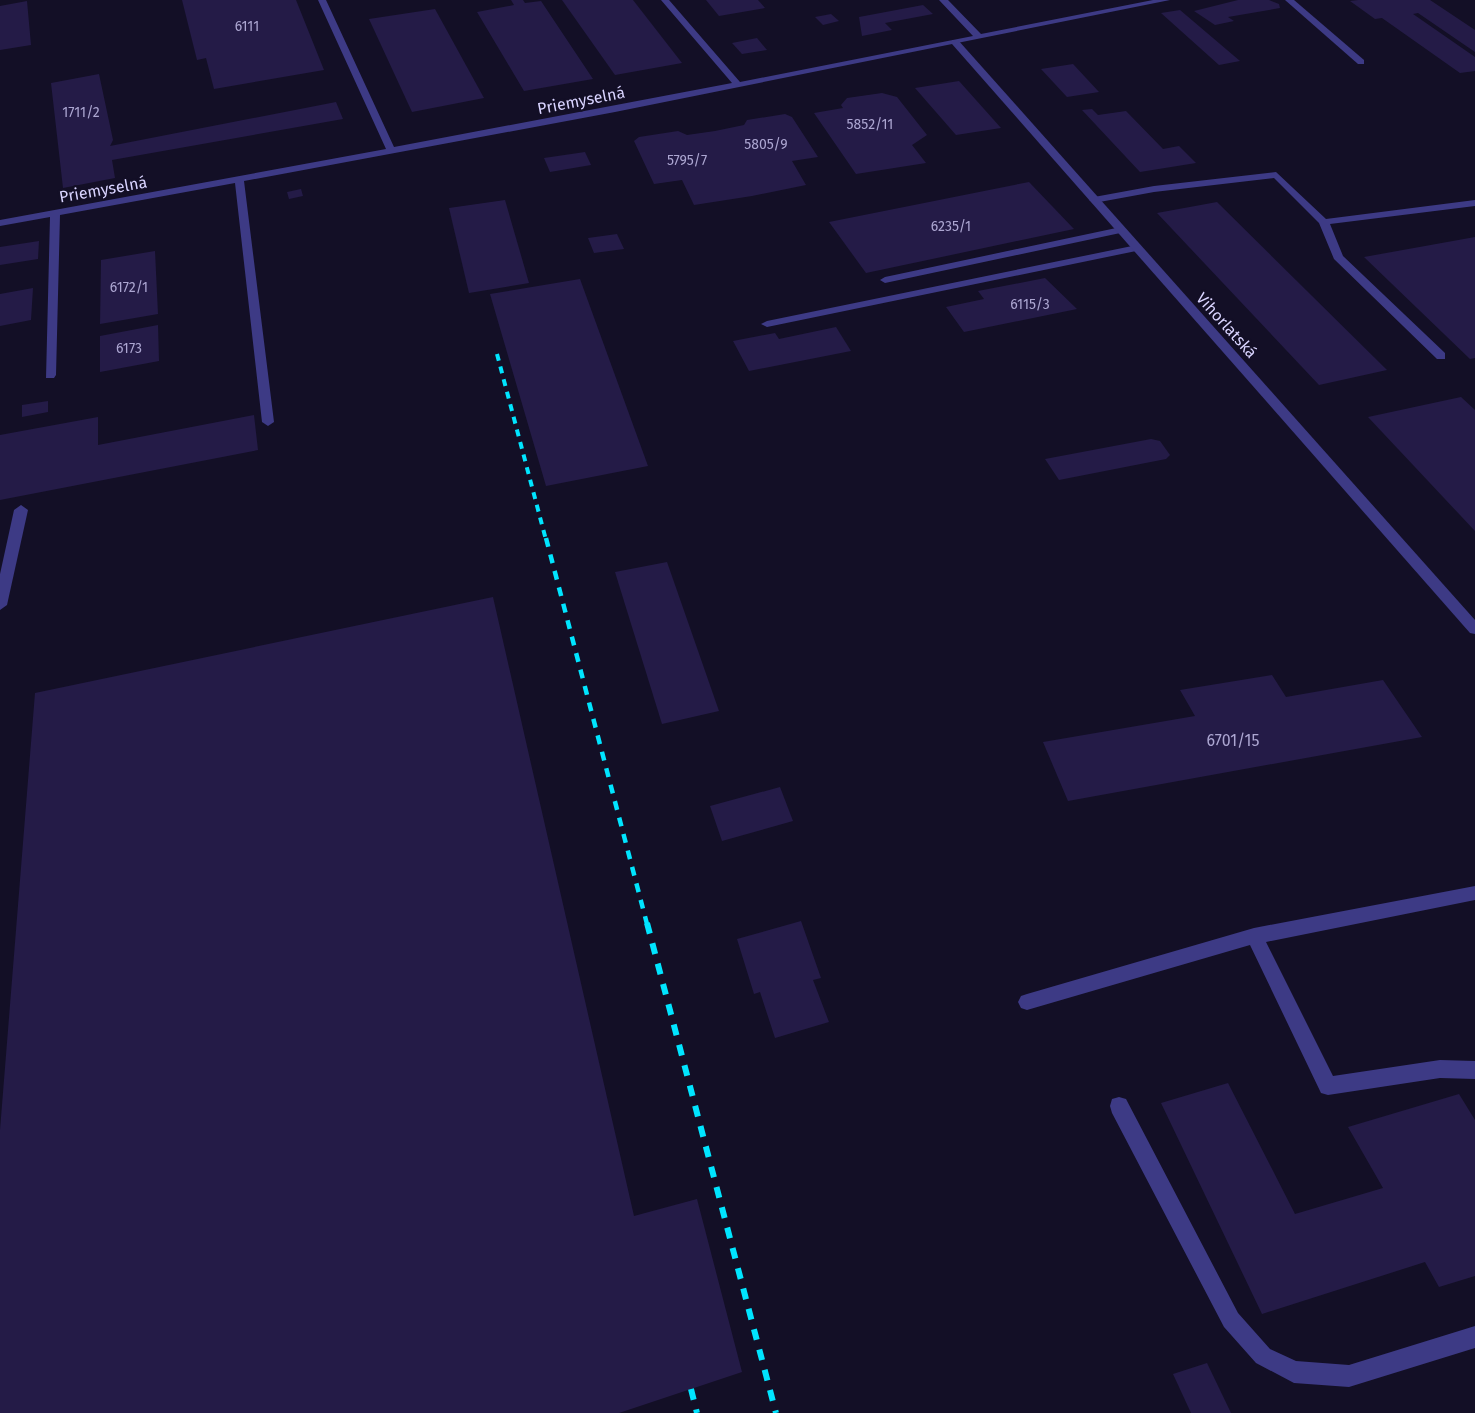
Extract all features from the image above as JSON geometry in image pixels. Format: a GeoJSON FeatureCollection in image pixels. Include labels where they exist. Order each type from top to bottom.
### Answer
{"type":"FeatureCollection","features":[{"type":"Feature","properties":{"kind":"street"},"geometry":{"type":"LineString","coordinates":[[322,0],[391,150]]}},
{"type":"Feature","properties":{"kind":"street"},"geometry":{"type":"LineString","coordinates":[[665,0],[738,85]]}},
{"type":"Feature","properties":{"kind":"street"},"geometry":{"type":"LineString","coordinates":[[943,0],[978,36]]}},
{"type":"Feature","properties":{"kind":"street","name":"Priemyselná"},"geometry":{"type":"LineString","coordinates":[[0,223],[738,85],[1166,0]]}},
{"type":"Feature","properties":{"kind":"street"},"geometry":{"type":"LineString","coordinates":[[1289,0],[1361,62]]}},
{"type":"Feature","properties":{"kind":"street","name":"Vihorlatská"},"geometry":{"type":"LineString","coordinates":[[955,42],[1475,629]]}},
{"type":"Feature","properties":{"kind":"street"},"geometry":{"type":"LineString","coordinates":[[1094,200],[1154,189],[1276,175],[1324,222],[1338,257],[1441,356]]}},
{"type":"Feature","properties":{"kind":"street"},"geometry":{"type":"LineString","coordinates":[[239,178],[268,422]]}},
{"type":"Feature","properties":{"kind":"street"},"geometry":{"type":"LineString","coordinates":[[1324,222],[1475,202]]}},
{"type":"Feature","properties":{"kind":"street"},"geometry":{"type":"LineString","coordinates":[[50,375],[55,213]]}},
{"type":"Feature","properties":{"kind":"street"},"geometry":{"type":"LineString","coordinates":[[885,280],[1122,230]]}},
{"type":"Feature","properties":{"kind":"street"},"geometry":{"type":"LineString","coordinates":[[767,324],[1137,248]]}},
{"type":"Feature","properties":{"kind":"street"},"geometry":{"type":"LineString","coordinates":[[0,605],[21,510]]}},
{"type":"Feature","properties":{"kind":"street"},"geometry":{"type":"LineString","coordinates":[[1027,1002],[1254,936],[1475,893]]}},
{"type":"Feature","properties":{"kind":"street"},"geometry":{"type":"LineString","coordinates":[[1254,936],[1328,1086],[1440,1069],[1475,1070]]}},
{"type":"Feature","properties":{"kind":"street"},"geometry":{"type":"LineString","coordinates":[[1119,1106],[1231,1320],[1263,1356],[1294,1372],[1350,1376],[1475,1337]]}},
{"type":"Feature","properties":{"kind":"building"},"geometry":{"type":"Polygon","coordinates":[[[182,0],[296,0],[324,70],[214,89],[206,58],[197,60],[182,0]]]}},
{"type":"Feature","properties":{"kind":"building"},"geometry":{"type":"Polygon","coordinates":[[[511,0],[523,0],[525,3],[541,1],[593,79],[524,91],[477,12],[514,5],[511,0]]]}},
{"type":"Feature","properties":{"kind":"building"},"geometry":{"type":"Polygon","coordinates":[[[562,0],[633,0],[682,63],[615,75],[562,0]]]}},
{"type":"Feature","properties":{"kind":"building"},"geometry":{"type":"Polygon","coordinates":[[[706,0],[758,0],[765,8],[719,16],[706,0]]]}},
{"type":"Feature","properties":{"kind":"building"},"geometry":{"type":"Polygon","coordinates":[[[1238,0],[1269,0],[1279,4],[1280,8],[1228,17],[1234,21],[1215,25],[1194,11],[1238,0]]]}},
{"type":"Feature","properties":{"kind":"building"},"geometry":{"type":"Polygon","coordinates":[[[1430,0],[1475,30],[1475,52],[1418,13],[1413,14],[1475,57],[1475,71],[1460,73],[1382,18],[1375,19],[1350,1],[1430,0]]]}},
{"type":"Feature","properties":{"kind":"building"},"geometry":{"type":"Polygon","coordinates":[[[27,1],[31,45],[0,50],[0,6],[27,1]]]}},
{"type":"Feature","properties":{"kind":"building"},"geometry":{"type":"Polygon","coordinates":[[[923,5],[933,14],[885,23],[892,30],[862,36],[859,17],[923,5]]]}},
{"type":"Feature","properties":{"kind":"building"},"geometry":{"type":"Polygon","coordinates":[[[435,9],[484,98],[412,112],[369,19],[435,9]]]}},
{"type":"Feature","properties":{"kind":"building"},"geometry":{"type":"Polygon","coordinates":[[[1180,10],[1240,61],[1219,65],[1161,13],[1180,10]]]}},
{"type":"Feature","properties":{"kind":"building"},"geometry":{"type":"Polygon","coordinates":[[[831,14],[839,21],[823,25],[815,17],[831,14]]]}},
{"type":"Feature","properties":{"kind":"building"},"geometry":{"type":"Polygon","coordinates":[[[757,38],[767,50],[742,54],[732,43],[757,38]]]}},
{"type":"Feature","properties":{"kind":"building"},"geometry":{"type":"Polygon","coordinates":[[[1073,64],[1099,92],[1067,97],[1041,69],[1073,64]]]}},
{"type":"Feature","properties":{"kind":"building"},"geometry":{"type":"Polygon","coordinates":[[[99,74],[113,140],[110,146],[336,102],[343,119],[112,160],[115,178],[63,188],[51,83],[99,74]]]}},
{"type":"Feature","properties":{"kind":"building"},"geometry":{"type":"Polygon","coordinates":[[[959,81],[1001,128],[956,135],[915,88],[959,81]]]}},
{"type":"Feature","properties":{"kind":"building"},"geometry":{"type":"Polygon","coordinates":[[[882,93],[897,97],[927,135],[912,145],[926,163],[856,174],[814,113],[843,108],[841,105],[847,98],[882,93]]]}},
{"type":"Feature","properties":{"kind":"building"},"geometry":{"type":"Polygon","coordinates":[[[1092,109],[1098,115],[1126,111],[1163,149],[1179,146],[1196,163],[1140,172],[1082,110],[1092,109]]]}},
{"type":"Feature","properties":{"kind":"building"},"geometry":{"type":"Polygon","coordinates":[[[785,114],[792,117],[818,157],[792,161],[806,185],[752,196],[694,205],[682,180],[654,184],[634,141],[639,137],[678,131],[687,135],[715,131],[744,125],[747,120],[785,114]]]}},
{"type":"Feature","properties":{"kind":"building"},"geometry":{"type":"Polygon","coordinates":[[[585,152],[591,165],[550,172],[544,158],[585,152]]]}},
{"type":"Feature","properties":{"kind":"building"},"geometry":{"type":"Polygon","coordinates":[[[1029,182],[1074,229],[866,273],[829,222],[1029,182]]]}},
{"type":"Feature","properties":{"kind":"building"},"geometry":{"type":"Polygon","coordinates":[[[301,189],[303,196],[289,199],[287,192],[301,189]]]}},
{"type":"Feature","properties":{"kind":"building"},"geometry":{"type":"Polygon","coordinates":[[[505,200],[529,283],[469,293],[449,208],[505,200]]]}},
{"type":"Feature","properties":{"kind":"building"},"geometry":{"type":"Polygon","coordinates":[[[1217,202],[1387,370],[1319,385],[1157,213],[1217,202]]]}},
{"type":"Feature","properties":{"kind":"building"},"geometry":{"type":"Polygon","coordinates":[[[617,234],[624,249],[594,253],[588,238],[617,234]]]}},
{"type":"Feature","properties":{"kind":"building"},"geometry":{"type":"Polygon","coordinates":[[[1475,237],[1475,358],[1470,359],[1364,257],[1475,237]]]}},
{"type":"Feature","properties":{"kind":"building"},"geometry":{"type":"Polygon","coordinates":[[[39,241],[38,259],[0,265],[0,247],[39,241]]]}},
{"type":"Feature","properties":{"kind":"building"},"geometry":{"type":"Polygon","coordinates":[[[155,251],[158,314],[100,324],[101,260],[155,251]]]}},
{"type":"Feature","properties":{"kind":"building"},"geometry":{"type":"Polygon","coordinates":[[[1045,278],[1077,309],[964,332],[946,307],[984,299],[978,291],[1045,278]]]}},
{"type":"Feature","properties":{"kind":"building"},"geometry":{"type":"Polygon","coordinates":[[[580,279],[648,466],[546,486],[490,294],[580,279]]]}},
{"type":"Feature","properties":{"kind":"building"},"geometry":{"type":"Polygon","coordinates":[[[33,288],[31,320],[0,326],[0,294],[33,288]]]}},
{"type":"Feature","properties":{"kind":"building"},"geometry":{"type":"Polygon","coordinates":[[[158,325],[159,361],[100,372],[100,336],[158,325]]]}},
{"type":"Feature","properties":{"kind":"building"},"geometry":{"type":"Polygon","coordinates":[[[836,327],[851,351],[749,371],[733,341],[775,333],[779,339],[836,327]]]}},
{"type":"Feature","properties":{"kind":"building"},"geometry":{"type":"Polygon","coordinates":[[[1461,397],[1475,410],[1475,531],[1368,417],[1461,397]]]}},
{"type":"Feature","properties":{"kind":"building"},"geometry":{"type":"Polygon","coordinates":[[[48,401],[48,412],[22,417],[22,405],[48,401]]]}},
{"type":"Feature","properties":{"kind":"building"},"geometry":{"type":"Polygon","coordinates":[[[254,415],[258,450],[0,500],[0,435],[98,417],[98,445],[254,415]]]}},
{"type":"Feature","properties":{"kind":"building"},"geometry":{"type":"Polygon","coordinates":[[[1151,439],[1160,441],[1170,455],[1166,459],[1059,480],[1045,459],[1151,439]]]}},
{"type":"Feature","properties":{"kind":"building"},"geometry":{"type":"Polygon","coordinates":[[[667,562],[719,711],[662,724],[615,572],[667,562]]]}},
{"type":"Feature","properties":{"kind":"building"},"geometry":{"type":"Polygon","coordinates":[[[493,597],[634,1216],[697,1199],[742,1372],[619,1413],[0,1413],[0,1130],[35,693],[493,597]]]}},
{"type":"Feature","properties":{"kind":"building"},"geometry":{"type":"Polygon","coordinates":[[[1272,675],[1286,697],[1383,680],[1422,737],[1068,801],[1043,742],[1195,716],[1180,690],[1272,675]]]}},
{"type":"Feature","properties":{"kind":"building"},"geometry":{"type":"Polygon","coordinates":[[[780,787],[793,821],[722,841],[710,806],[780,787]]]}},
{"type":"Feature","properties":{"kind":"building"},"geometry":{"type":"Polygon","coordinates":[[[801,921],[821,978],[813,980],[829,1022],[775,1038],[760,992],[754,994],[737,939],[801,921]]]}},
{"type":"Feature","properties":{"kind":"building"},"geometry":{"type":"Polygon","coordinates":[[[1228,1083],[1295,1214],[1383,1188],[1348,1127],[1459,1094],[1475,1120],[1475,1276],[1439,1287],[1425,1262],[1262,1314],[1161,1103],[1228,1083]]]}},
{"type":"Feature","properties":{"kind":"building"},"geometry":{"type":"Polygon","coordinates":[[[1207,1363],[1231,1413],[1191,1413],[1173,1374],[1207,1363]]]}},
{"type":"Feature","properties":{"kind":"railway"},"geometry":{"type":"LineString","coordinates":[[497,354],[546,540]]}},
{"type":"Feature","properties":{"kind":"railway"},"geometry":{"type":"LineString","coordinates":[[546,538],[647,924]]}},
{"type":"Feature","properties":{"kind":"railway"},"geometry":{"type":"LineString","coordinates":[[647,923],[776,1413]]}},
{"type":"Feature","properties":{"kind":"railway"},"geometry":{"type":"LineString","coordinates":[[691,1389],[697,1413]]}}]}
